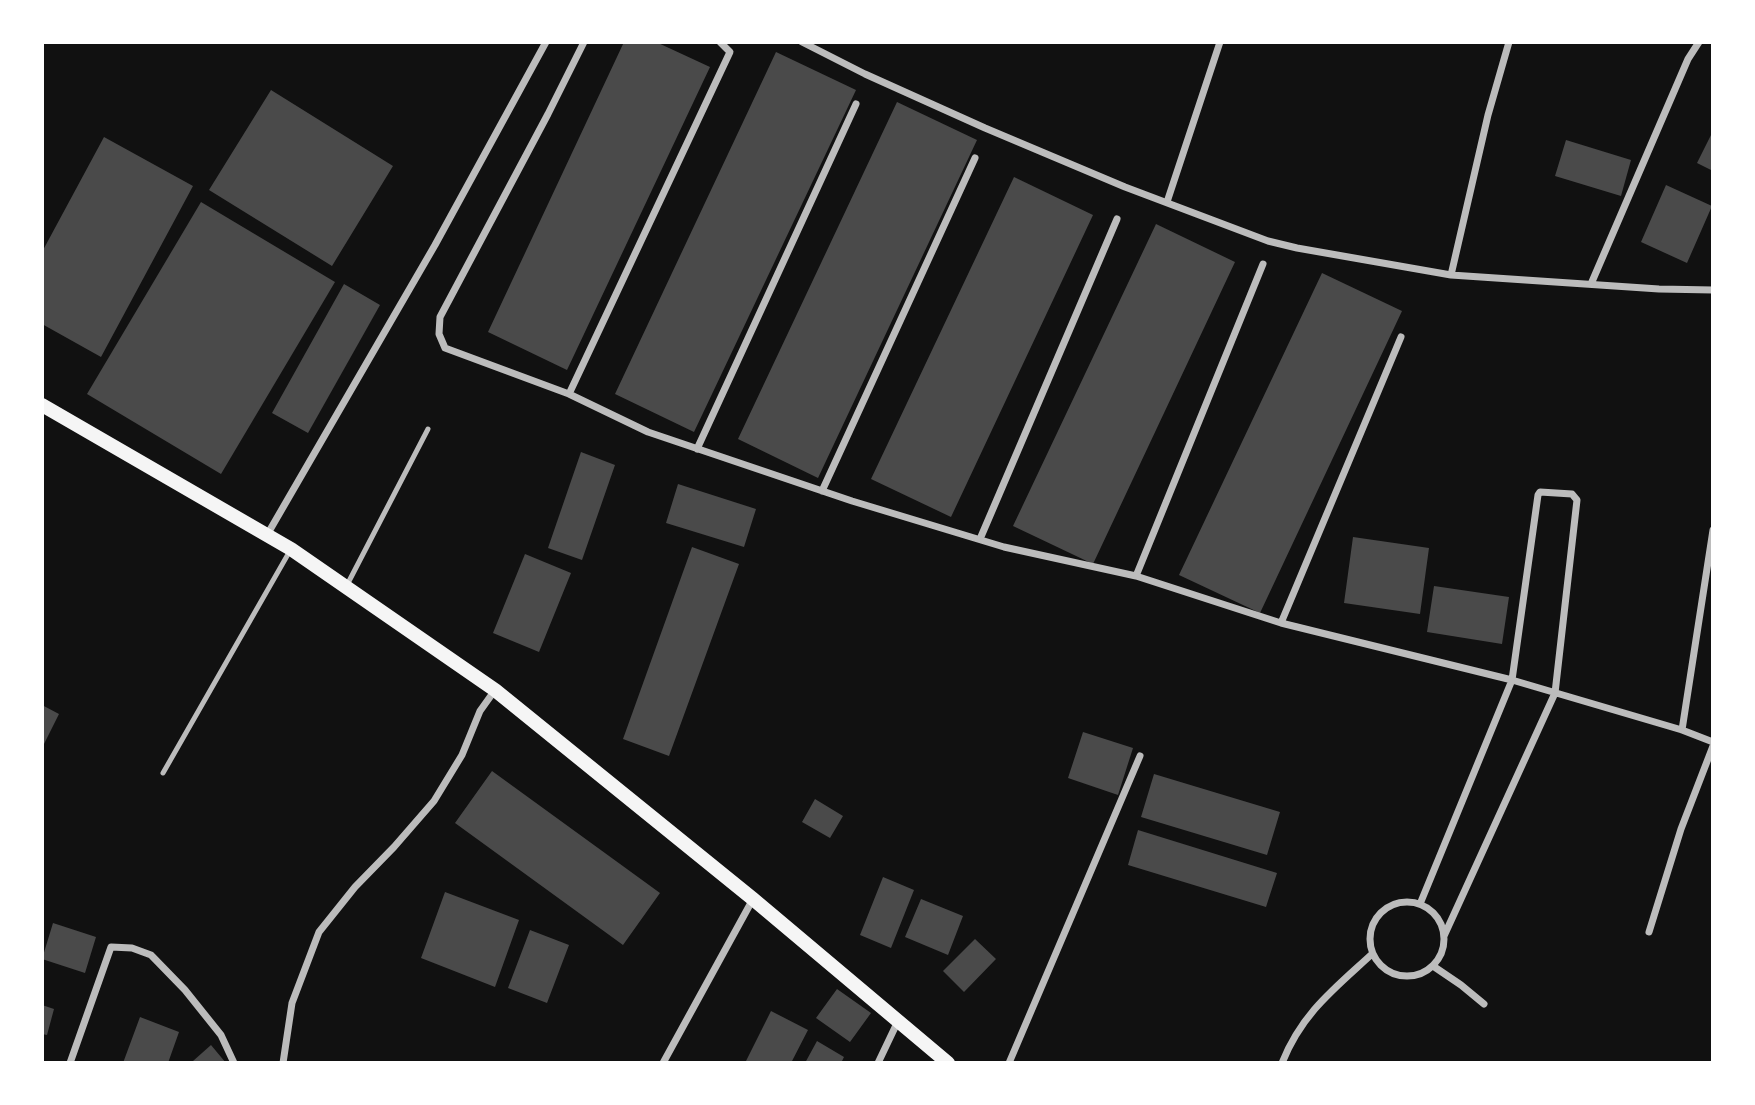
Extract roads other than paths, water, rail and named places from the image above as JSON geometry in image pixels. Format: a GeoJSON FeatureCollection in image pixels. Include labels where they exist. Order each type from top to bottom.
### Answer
{"type":"FeatureCollection","features":[{"type":"Feature","properties":{"kind":"main road"},"geometry":{"type":"LineString","coordinates":[[43,407],[291,549],[495,690],[753,899],[948,1063]]}},
{"type":"Feature","properties":{"kind":"street"},"geometry":{"type":"LineString","coordinates":[[267,535],[435,245],[546,42]]}},
{"type":"Feature","properties":{"kind":"street"},"geometry":{"type":"LineString","coordinates":[[584,42],[440,317],[439,334],[446,348],[569,394],[648,432],[822,491],[980,539],[1136,576],[1281,623],[1512,680],[1682,730],[1713,744],[1681,829],[1648,932]]}},
{"type":"Feature","properties":{"kind":"street"},"geometry":{"type":"LineString","coordinates":[[569,394],[730,52],[720,42]]}},
{"type":"Feature","properties":{"kind":"street"},"geometry":{"type":"LineString","coordinates":[[802,42],[865,74],[985,128],[1125,187],[1268,241],[1451,275],[1713,290]]}},
{"type":"Feature","properties":{"kind":"street"},"geometry":{"type":"LineString","coordinates":[[1167,202],[1220,42]]}},
{"type":"Feature","properties":{"kind":"street"},"geometry":{"type":"LineString","coordinates":[[1451,275],[1488,115],[1509,42]]}},
{"type":"Feature","properties":{"kind":"street"},"geometry":{"type":"LineString","coordinates":[[1591,284],[1688,58],[1699,42]]}},
{"type":"Feature","properties":{"kind":"street"},"geometry":{"type":"LineString","coordinates":[[697,449],[856,104]]}},
{"type":"Feature","properties":{"kind":"street"},"geometry":{"type":"LineString","coordinates":[[822,491],[975,158]]}},
{"type":"Feature","properties":{"kind":"street"},"geometry":{"type":"LineString","coordinates":[[980,539],[1117,219]]}},
{"type":"Feature","properties":{"kind":"street"},"geometry":{"type":"LineString","coordinates":[[1136,576],[1263,264]]}},
{"type":"Feature","properties":{"kind":"street"},"geometry":{"type":"LineString","coordinates":[[1281,623],[1401,337]]}},
{"type":"Feature","properties":{"kind":"street"},"geometry":{"type":"LineString","coordinates":[[1420,904],[1512,680],[1538,495],[1540,492],[1572,495],[1577,500],[1555,693],[1444,936]]}},
{"type":"Feature","properties":{"kind":"street"},"geometry":{"type":"LineString","coordinates":[[1682,730],[1713,530]]}},
{"type":"Feature","properties":{"kind":"street"},"geometry":{"type":"LineString","coordinates":[[283,1063],[292,1003],[318,932],[433,801],[462,755],[480,711],[495,690]]}},
{"type":"Feature","properties":{"kind":"street"},"geometry":{"type":"LineString","coordinates":[[1009,1063],[1140,756]]}},
{"type":"Feature","properties":{"kind":"street"},"geometry":{"type":"LineString","coordinates":[[663,1063],[753,899]]}},
{"type":"Feature","properties":{"kind":"street"},"geometry":{"type":"LineString","coordinates":[[1392,904],[1420,904],[1437,916],[1444,936],[1443,947],[1433,966],[1418,975],[1399,976],[1383,969],[1373,954],[1369,935],[1376,917],[1392,904]]}},
{"type":"Feature","properties":{"kind":"street"},"geometry":{"type":"LineString","coordinates":[[70,1063],[111,947],[132,948],[151,955],[185,990],[221,1035],[234,1063]]}},
{"type":"Feature","properties":{"kind":"street"},"geometry":{"type":"LineString","coordinates":[[1282,1063],[1291,1040],[1315,1007],[1373,954]]}},
{"type":"Feature","properties":{"kind":"street"},"geometry":{"type":"LineString","coordinates":[[1433,966],[1484,1004]]}},
{"type":"Feature","properties":{"kind":"street"},"geometry":{"type":"LineString","coordinates":[[878,1063],[898,1021]]}},
{"type":"Feature","properties":{"kind":"lane"},"geometry":{"type":"LineString","coordinates":[[345,588],[428,429]]}},
{"type":"Feature","properties":{"kind":"lane"},"geometry":{"type":"LineString","coordinates":[[163,773],[291,549]]}}]}
